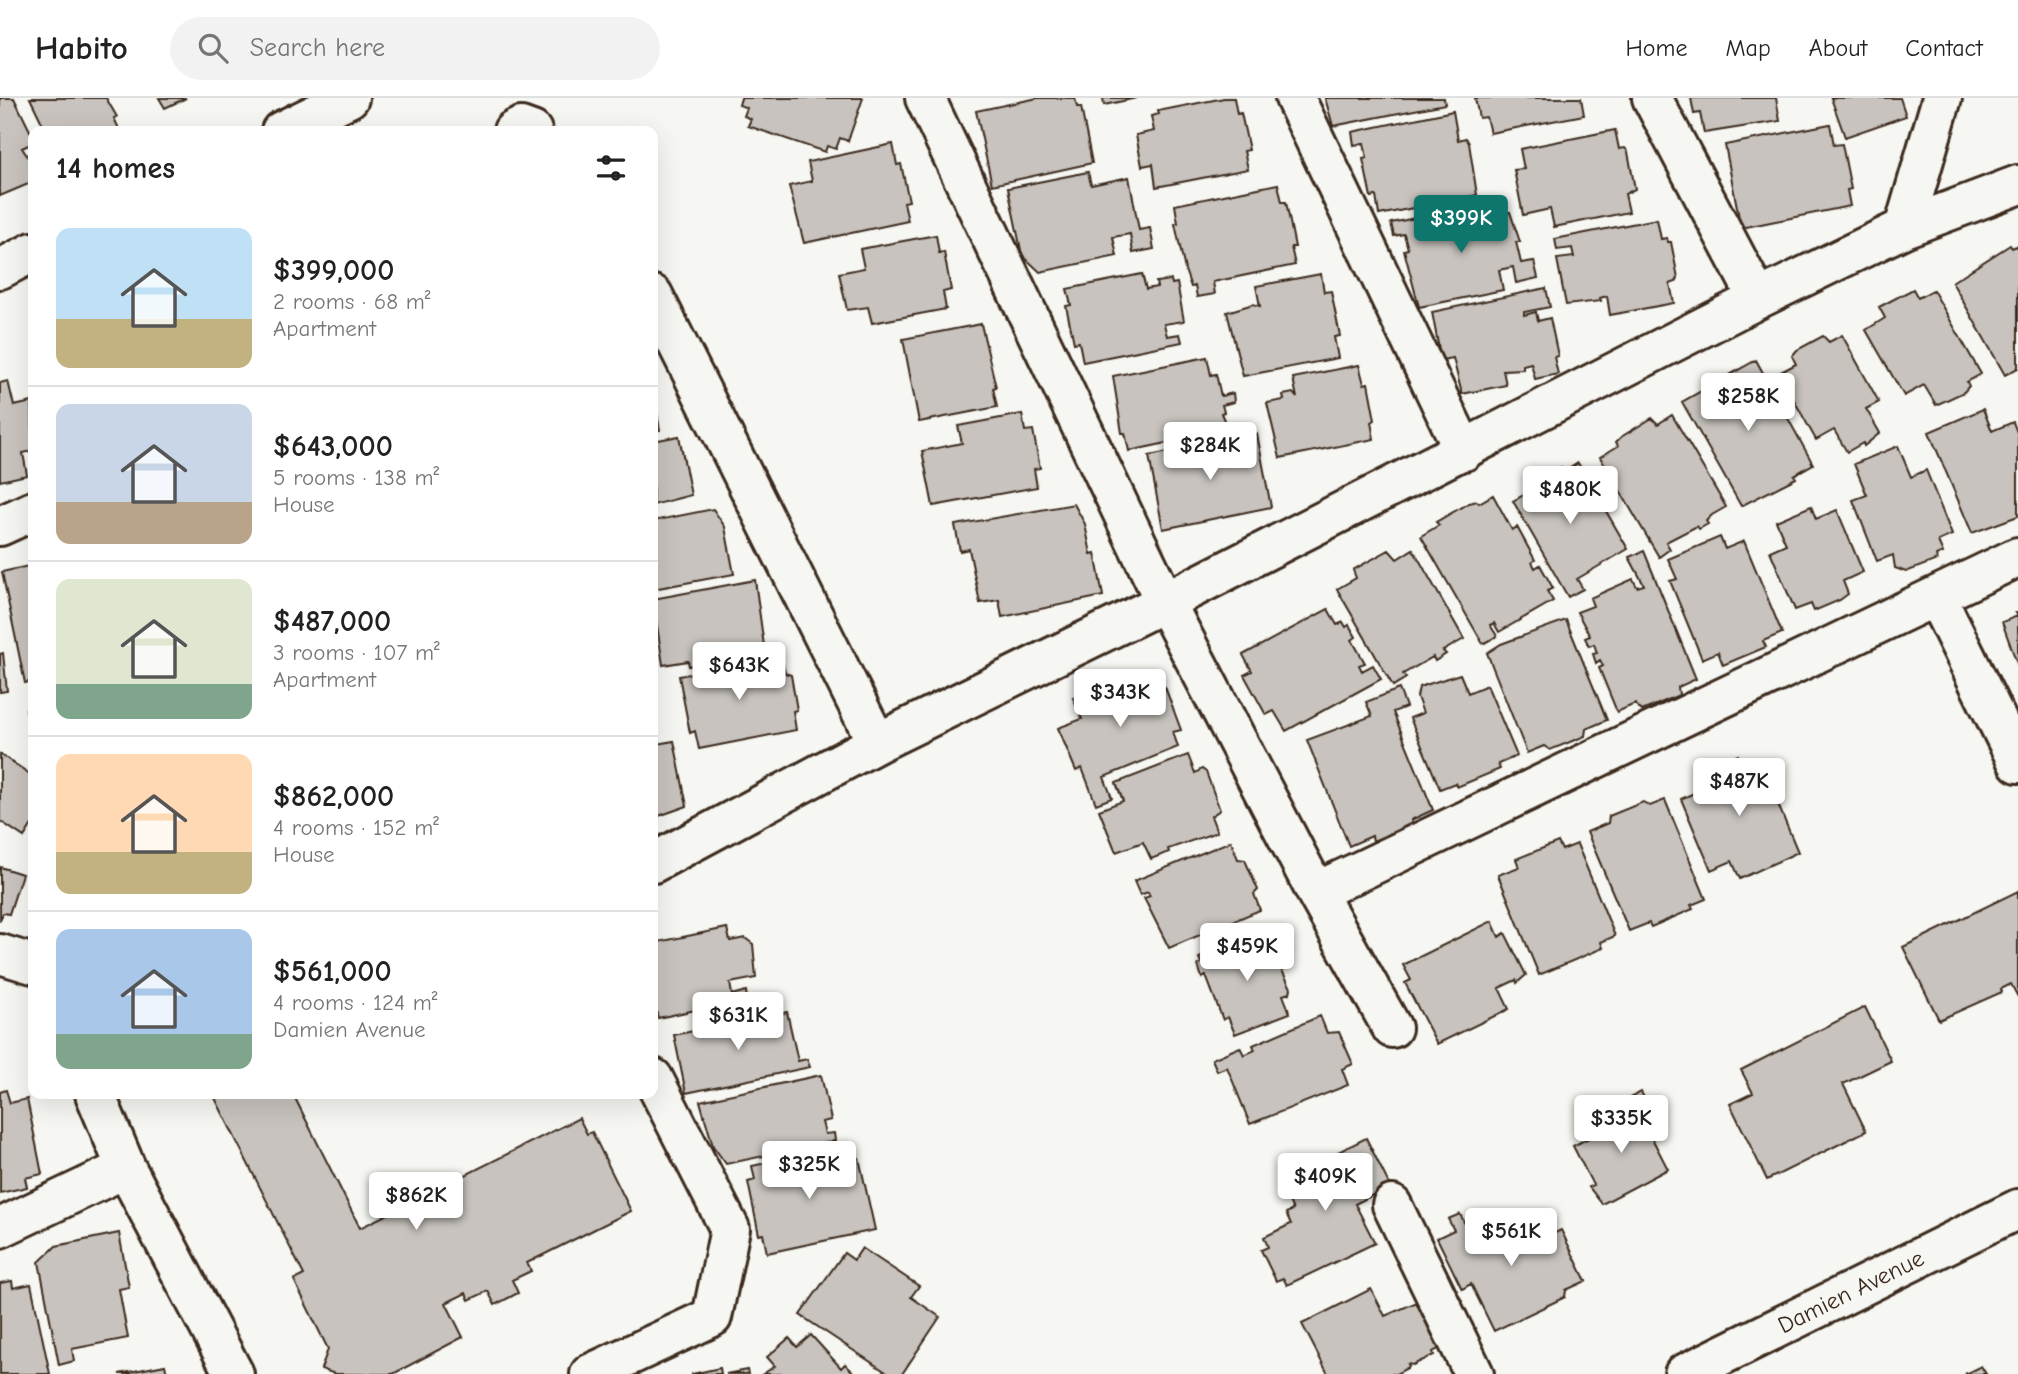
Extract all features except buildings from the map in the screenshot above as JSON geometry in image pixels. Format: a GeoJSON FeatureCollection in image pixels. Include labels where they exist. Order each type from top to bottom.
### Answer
{"type":"FeatureCollection","features":[{"type":"Feature","properties":{"kind":"main road"},"geometry":{"type":"LineString","coordinates":[[283,118],[349,98]]}},
{"type":"Feature","properties":{"kind":"main road"},"geometry":{"type":"LineString","coordinates":[[925,98],[1165,602],[1316,892],[1392,1028]]}},
{"type":"Feature","properties":{"kind":"main road"},"geometry":{"type":"LineString","coordinates":[[1295,98],[1464,451]]}},
{"type":"Feature","properties":{"kind":"main road"},"geometry":{"type":"LineString","coordinates":[[1652,98],[1758,299]]}},
{"type":"Feature","properties":{"kind":"main road"},"geometry":{"type":"LineString","coordinates":[[1904,228],[1942,98]]}},
{"type":"Feature","properties":{"kind":"main road"},"geometry":{"type":"LineString","coordinates":[[658,860],[877,743],[1165,602],[1758,299],[1904,228],[2018,185]]}},
{"type":"Feature","properties":{"kind":"main road"},"geometry":{"type":"LineString","coordinates":[[0,269],[28,255]]}},
{"type":"Feature","properties":{"kind":"main road"},"geometry":{"type":"LineString","coordinates":[[658,305],[877,743]]}},
{"type":"Feature","properties":{"kind":"main road"},"geometry":{"type":"LineString","coordinates":[[0,527],[28,513]]}},
{"type":"Feature","properties":{"kind":"main road"},"geometry":{"type":"LineString","coordinates":[[1316,892],[1937,598],[2018,557]]}},
{"type":"Feature","properties":{"kind":"main road"},"geometry":{"type":"LineString","coordinates":[[1937,598],[2018,763]]}},
{"type":"Feature","properties":{"kind":"main road"},"geometry":{"type":"LineString","coordinates":[[0,954],[28,962]]}},
{"type":"Feature","properties":{"kind":"main road"},"geometry":{"type":"LineString","coordinates":[[590,1374],[712,1317],[730,1229],[658,1088]]}},
{"type":"Feature","properties":{"kind":"main road"},"geometry":{"type":"LineString","coordinates":[[97,1099],[126,1168],[234,1374]]}},
{"type":"Feature","properties":{"kind":"main road"},"geometry":{"type":"LineString","coordinates":[[0,1228],[126,1168]]}},
{"type":"Feature","properties":{"kind":"main road"},"geometry":{"type":"LineString","coordinates":[[1392,1205],[1474,1374]]}},
{"type":"Feature","properties":{"kind":"main road","name":"Damien Avenue"},"geometry":{"type":"LineString","coordinates":[[1684,1374],[2018,1209]]}}]}
